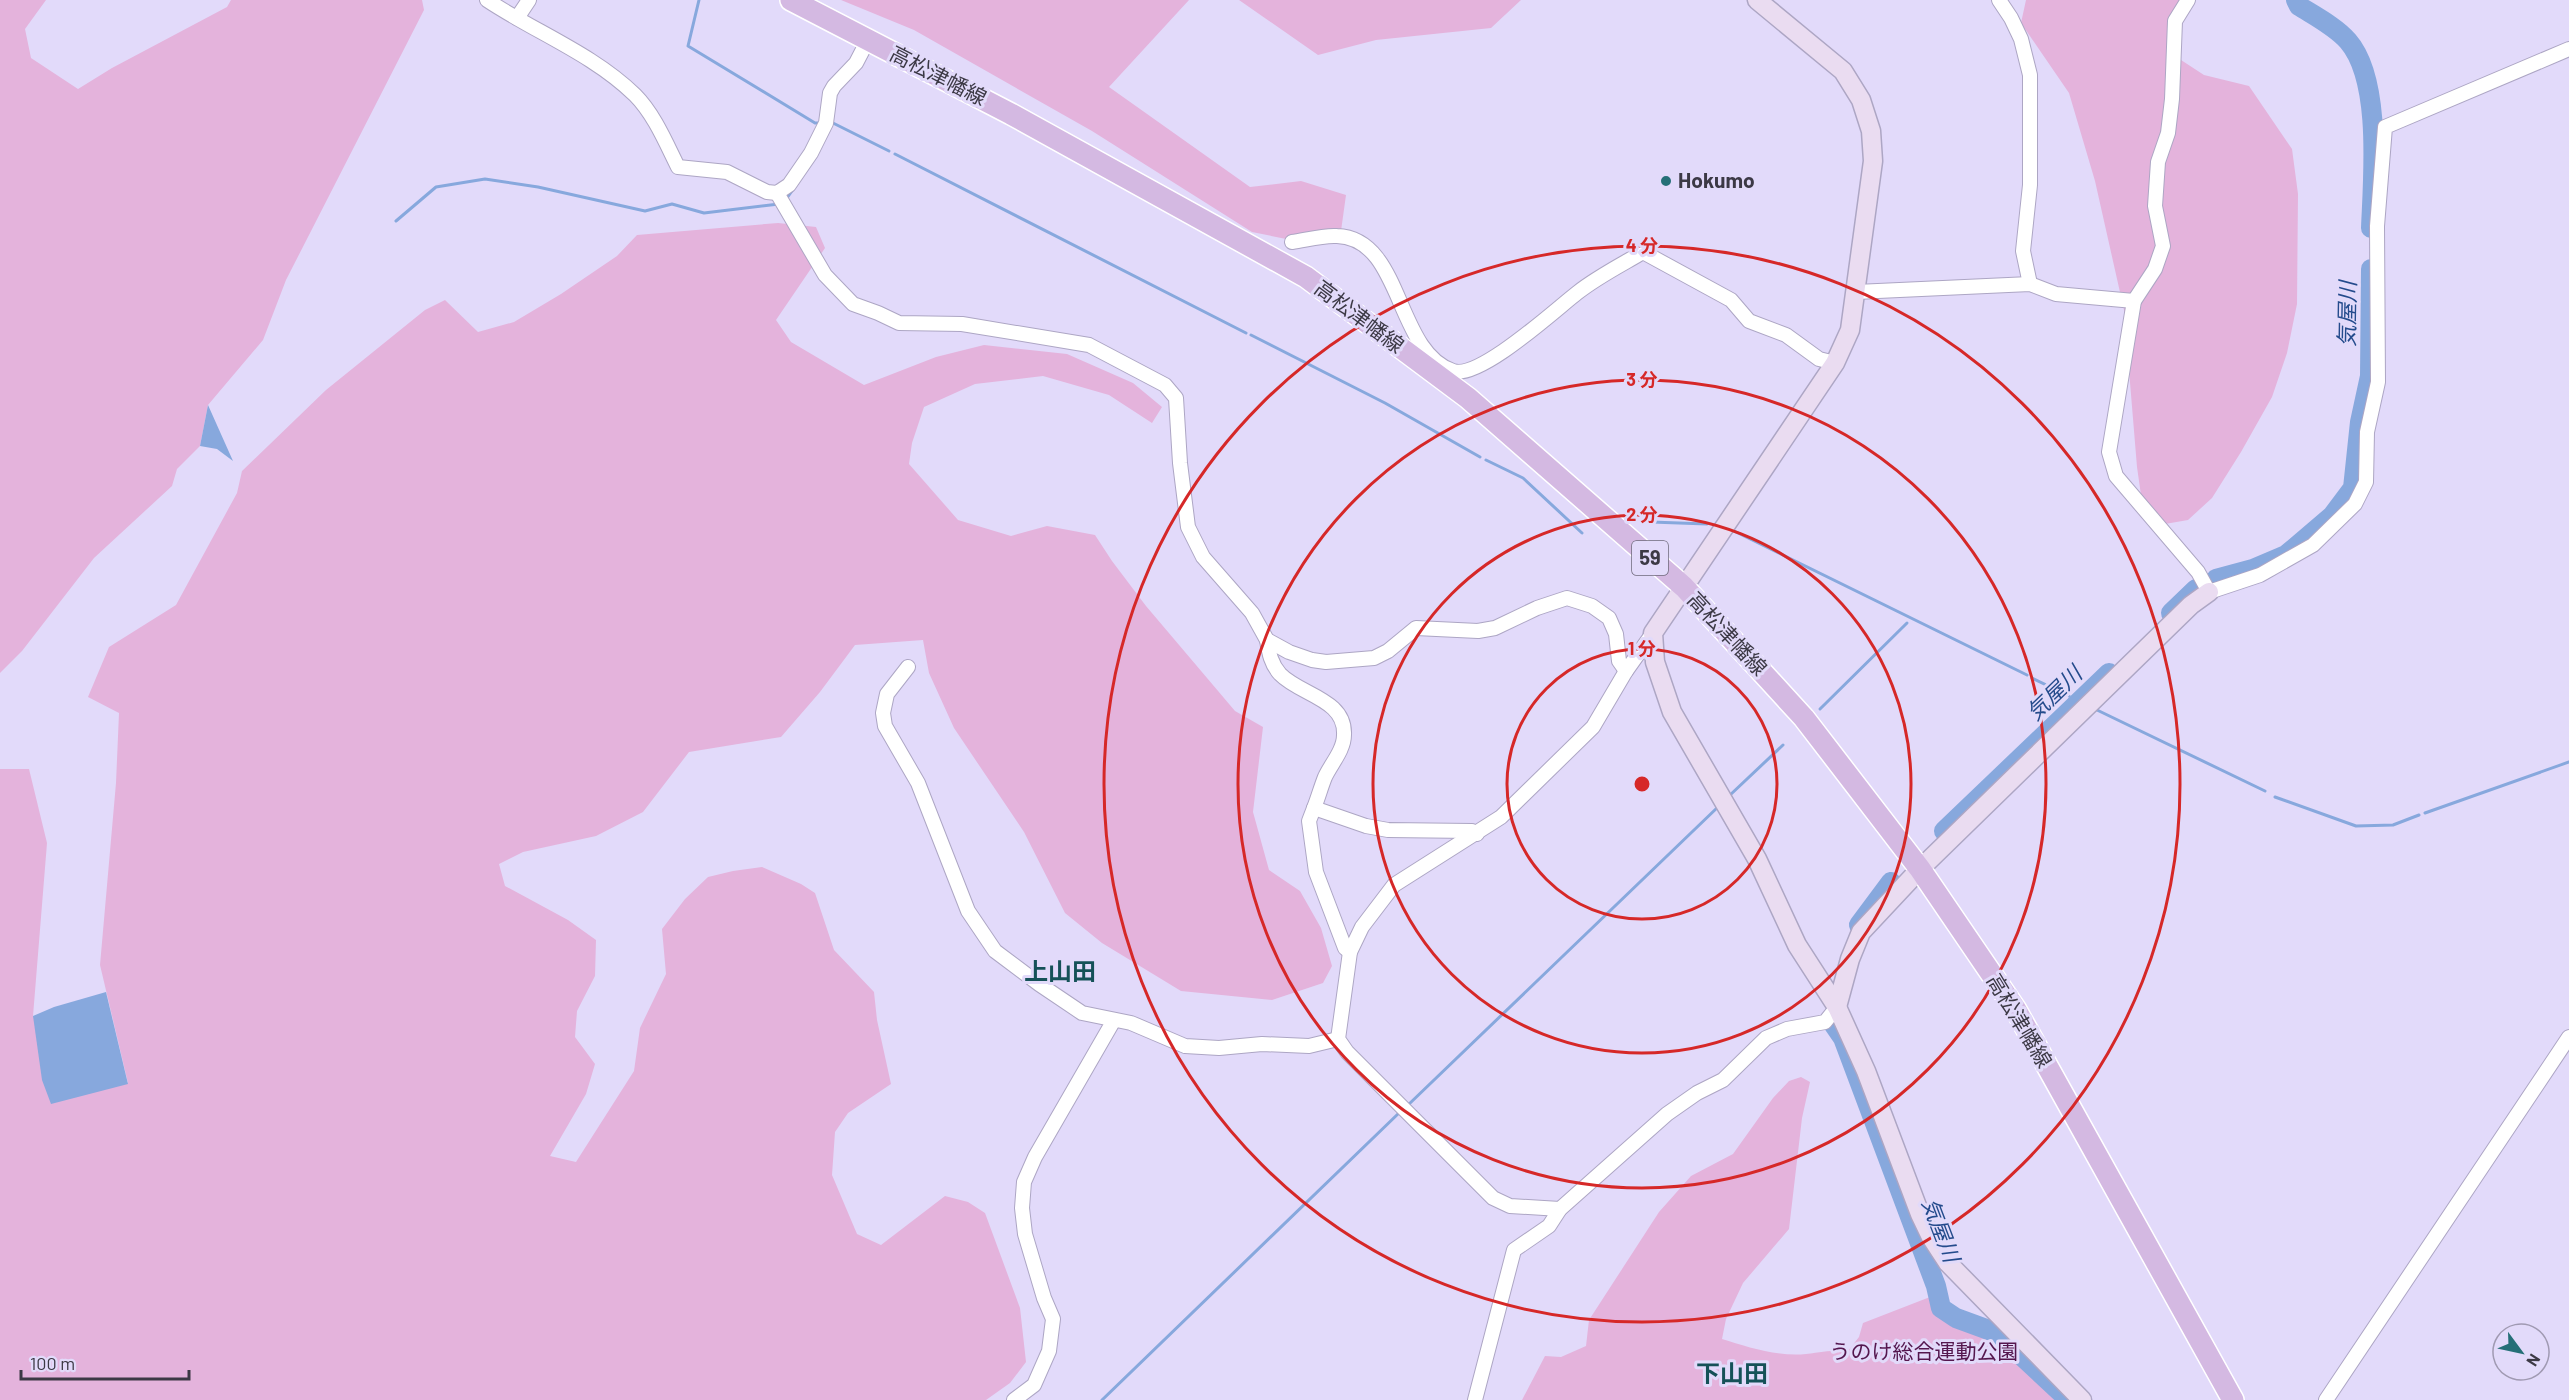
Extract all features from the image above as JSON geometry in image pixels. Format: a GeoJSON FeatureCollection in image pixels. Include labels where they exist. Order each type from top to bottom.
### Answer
{"type":"FeatureCollection","features":[{"type":"Feature","properties":{"kind":"main road","name":"高松津幡線"},"geometry":{"type":"LineString","coordinates":[[790,0],[1011,114],[1305,277],[1468,398],[1684,587],[1804,718],[1920,869],[2016,1010],[2233,1400]]}},
{"type":"Feature","properties":{"kind":"street"},"geometry":{"type":"LineString","coordinates":[[487,0],[602,68],[636,96],[661,133],[678,166],[727,172],[767,192],[777,193],[789,185],[811,153],[826,123],[830,93],[856,63],[868,40]]}},
{"type":"Feature","properties":{"kind":"street"},"geometry":{"type":"LineString","coordinates":[[517,18],[529,0]]}},
{"type":"Feature","properties":{"kind":"street"},"geometry":{"type":"LineString","coordinates":[[1338,1039],[1350,952],[1362,927],[1394,885],[1501,817],[1593,728],[1626,671],[1835,363],[1850,330],[1873,161],[1871,131],[1861,100],[1843,71],[1757,0]]}},
{"type":"Feature","properties":{"kind":"street"},"geometry":{"type":"LineString","coordinates":[[1999,0],[2021,39],[2030,75],[2030,185],[2023,251],[2030,284]]}},
{"type":"Feature","properties":{"kind":"street"},"geometry":{"type":"LineString","coordinates":[[2188,0],[2175,21],[2172,99],[2168,133],[2158,162],[2155,206],[2163,246],[2155,268],[2134,301],[2109,452],[2116,476],[2198,572],[2209,592]]}},
{"type":"Feature","properties":{"kind":"street"},"geometry":{"type":"LineString","coordinates":[[1476,1400],[1514,1250],[1548,1226],[1560,1209],[1667,1114],[1697,1093],[1723,1080],[1766,1038],[1787,1029],[1825,1022],[1836,1007],[1850,959],[1861,932],[1920,869],[2079,713],[2192,605],[2209,592],[2260,575],[2313,545],[2355,504],[2366,482],[2367,432],[2378,382],[2377,226],[2385,127],[2569,49]]}},
{"type":"Feature","properties":{"kind":"street"},"geometry":{"type":"LineString","coordinates":[[777,193],[825,275],[853,304],[878,312],[899,323],[962,324],[1089,345],[1165,386],[1176,398],[1180,463],[1188,527],[1203,557],[1261,626],[1267,640],[1271,661],[1280,674],[1295,686],[1334,707],[1342,722],[1345,734],[1342,745],[1326,776],[1309,821],[1316,872],[1345,948],[1350,952]]}},
{"type":"Feature","properties":{"kind":"street"},"geometry":{"type":"LineString","coordinates":[[1292,242],[1338,236],[1369,249],[1380,261],[1420,344],[1445,367],[1460,373],[1509,347],[1578,292],[1643,252],[1731,300],[1749,321],[1786,334],[1819,359],[1835,363]]}},
{"type":"Feature","properties":{"kind":"street"},"geometry":{"type":"LineString","coordinates":[[1856,292],[2030,284],[2056,294],[2134,301]]}},
{"type":"Feature","properties":{"kind":"street"},"geometry":{"type":"LineString","coordinates":[[1396,344],[1411,326]]}},
{"type":"Feature","properties":{"kind":"street"},"geometry":{"type":"LineString","coordinates":[[1267,640],[1289,652],[1312,660],[1326,662],[1374,658],[1388,651],[1416,628],[1478,631],[1495,628],[1537,608],[1567,598],[1592,606],[1609,618],[1616,633],[1619,661],[1626,671]]}},
{"type":"Feature","properties":{"kind":"street"},"geometry":{"type":"LineString","coordinates":[[1653,633],[1655,663],[1672,712],[1757,860],[1797,945],[1836,1007],[1866,1071],[1931,1237],[1948,1263],[2082,1400]]}},
{"type":"Feature","properties":{"kind":"street"},"geometry":{"type":"LineString","coordinates":[[908,668],[887,694],[883,713],[885,726],[918,783],[968,912],[995,951],[1082,1013],[1131,1023],[1185,1046],[1219,1048],[1262,1044],[1309,1046],[1338,1039]]}},
{"type":"Feature","properties":{"kind":"street"},"geometry":{"type":"LineString","coordinates":[[1314,808],[1366,826],[1388,830],[1472,831],[1477,834]]}},
{"type":"Feature","properties":{"kind":"street"},"geometry":{"type":"LineString","coordinates":[[1014,1400],[1034,1385],[1049,1351],[1053,1318],[1044,1298],[1025,1234],[1022,1208],[1024,1182],[1035,1157],[1114,1020]]}},
{"type":"Feature","properties":{"kind":"street"},"geometry":{"type":"LineString","coordinates":[[2326,1400],[2569,1037]]}},
{"type":"Feature","properties":{"kind":"street"},"geometry":{"type":"LineString","coordinates":[[1338,1039],[1412,1118],[1493,1198],[1510,1206],[1560,1209]]}},
{"type":"Feature","properties":{"kind":"green space"},"geometry":{"type":"Polygon","coordinates":[[[0,0],[46,0],[25,29],[31,58],[78,89],[112,68],[227,7],[231,0],[422,0],[424,10],[286,280],[263,340],[208,405],[200,446],[177,469],[172,486],[94,558],[22,651],[0,673],[0,0]]]}},
{"type":"Feature","properties":{"kind":"green space"},"geometry":{"type":"Polygon","coordinates":[[[841,0],[1189,0],[1109,87],[1250,187],[1301,181],[1346,195],[1341,231],[1291,240],[1252,232],[1092,131],[914,30],[841,0]]]}},
{"type":"Feature","properties":{"kind":"green space"},"geometry":{"type":"Polygon","coordinates":[[[1239,0],[1521,0],[1491,28],[1376,40],[1318,55],[1239,0]]]}},
{"type":"Feature","properties":{"kind":"green space"},"geometry":{"type":"Polygon","coordinates":[[[2026,0],[2188,0],[2180,26],[2181,60],[2204,75],[2249,86],[2292,149],[2298,194],[2297,304],[2287,353],[2272,397],[2241,452],[2212,498],[2188,520],[2165,524],[2143,509],[2137,467],[2124,310],[2095,181],[2069,93],[2021,23],[2026,0]]]}},
{"type":"Feature","properties":{"kind":"green space"},"geometry":{"type":"Polygon","coordinates":[[[778,223],[816,227],[825,248],[776,320],[791,342],[864,385],[936,357],[984,345],[1067,354],[1133,383],[1162,407],[1152,423],[1109,395],[1043,376],[975,384],[924,407],[912,443],[909,464],[958,520],[1011,536],[1047,526],[1095,535],[1146,606],[1235,711],[1263,727],[1253,812],[1269,870],[1300,891],[1321,928],[1332,966],[1323,983],[1272,1000],[1181,991],[1102,943],[1065,913],[1024,832],[954,728],[929,673],[923,640],[855,645],[820,692],[781,737],[689,752],[643,812],[596,836],[523,852],[499,864],[505,886],[568,920],[596,940],[595,976],[577,1011],[575,1037],[595,1064],[586,1094],[550,1156],[576,1162],[634,1071],[640,1028],[666,974],[662,929],[685,899],[708,877],[762,867],[801,884],[815,893],[834,950],[874,992],[877,1020],[891,1084],[848,1113],[835,1132],[832,1175],[857,1234],[881,1245],[945,1196],[968,1202],[985,1213],[1020,1308],[1026,1362],[1010,1383],[986,1400],[0,1400],[0,769],[29,769],[47,843],[33,1016],[128,1083],[100,965],[116,783],[119,713],[88,697],[109,647],[176,605],[237,493],[242,471],[326,390],[425,310],[445,300],[478,332],[514,322],[561,294],[617,256],[637,235],[778,223]]]}},
{"type":"Feature","properties":{"kind":"green space","name":"うのけ総合運動公園"},"geometry":{"type":"Polygon","coordinates":[[[1801,1077],[1810,1082],[1802,1118],[1789,1229],[1743,1283],[1726,1319],[1722,1339],[1774,1353],[1796,1355],[1848,1351],[1859,1337],[1863,1323],[1930,1297],[2001,1346],[2058,1400],[1522,1400],[1545,1356],[1561,1357],[1586,1346],[1589,1320],[1659,1212],[1691,1176],[1733,1154],[1773,1098],[1789,1081],[1801,1077]]]}},
{"type":"Feature","properties":{"kind":"water"},"geometry":{"type":"Polygon","coordinates":[[[208,405],[233,461],[217,449],[200,446],[208,405]]]}},
{"type":"Feature","properties":{"kind":"water"},"geometry":{"type":"Polygon","coordinates":[[[106,992],[128,1084],[51,1104],[42,1080],[33,1016],[54,1007],[106,992]]]}},
{"type":"Feature","properties":{"kind":"waterway"},"geometry":{"type":"LineString","coordinates":[[699,0],[688,46],[815,123],[820,123]]}},
{"type":"Feature","properties":{"kind":"waterway","name":"気屋川"},"geometry":{"type":"LineString","coordinates":[[2296,0],[2299,6],[2343,36],[2359,58],[2371,104],[2373,130],[2371,228]]}},
{"type":"Feature","properties":{"kind":"waterway"},"geometry":{"type":"LineString","coordinates":[[831,122],[889,151]]}},
{"type":"Feature","properties":{"kind":"waterway"},"geometry":{"type":"LineString","coordinates":[[895,154],[1246,333]]}},
{"type":"Feature","properties":{"kind":"waterway"},"geometry":{"type":"LineString","coordinates":[[396,221],[436,187],[485,179],[538,187],[645,211],[672,204],[704,213],[779,204]]}},
{"type":"Feature","properties":{"kind":"waterway"},"geometry":{"type":"LineString","coordinates":[[787,198],[794,188]]}},
{"type":"Feature","properties":{"kind":"waterway","name":"気屋川"},"geometry":{"type":"LineString","coordinates":[[2216,579],[2253,569],[2286,555],[2332,516],[2353,488],[2360,422],[2370,376],[2371,269]]}},
{"type":"Feature","properties":{"kind":"waterway"},"geometry":{"type":"LineString","coordinates":[[1251,335],[1385,403],[1480,457]]}},
{"type":"Feature","properties":{"kind":"waterway"},"geometry":{"type":"LineString","coordinates":[[1486,460],[1523,478],[1582,533]]}},
{"type":"Feature","properties":{"kind":"waterway"},"geometry":{"type":"LineString","coordinates":[[1651,522],[1707,524]]}},
{"type":"Feature","properties":{"kind":"waterway"},"geometry":{"type":"LineString","coordinates":[[1734,531],[2027,675]]}},
{"type":"Feature","properties":{"kind":"waterway","name":"気屋川"},"geometry":{"type":"LineString","coordinates":[[2171,613],[2196,589]]}},
{"type":"Feature","properties":{"kind":"waterway"},"geometry":{"type":"LineString","coordinates":[[1820,709],[1907,623]]}},
{"type":"Feature","properties":{"kind":"waterway","name":"気屋川"},"geometry":{"type":"LineString","coordinates":[[1944,831],[2109,673]]}},
{"type":"Feature","properties":{"kind":"waterway"},"geometry":{"type":"LineString","coordinates":[[2032,678],[2069,696]]}},
{"type":"Feature","properties":{"kind":"waterway"},"geometry":{"type":"LineString","coordinates":[[2097,710],[2265,791]]}},
{"type":"Feature","properties":{"kind":"waterway"},"geometry":{"type":"LineString","coordinates":[[1729,796],[1783,745]]}},
{"type":"Feature","properties":{"kind":"waterway"},"geometry":{"type":"LineString","coordinates":[[2425,813],[2569,762]]}},
{"type":"Feature","properties":{"kind":"waterway"},"geometry":{"type":"LineString","coordinates":[[2275,797],[2356,826],[2393,825],[2419,815]]}},
{"type":"Feature","properties":{"kind":"waterway"},"geometry":{"type":"LineString","coordinates":[[1407,1106],[1719,806]]}},
{"type":"Feature","properties":{"kind":"waterway","name":"気屋川"},"geometry":{"type":"LineString","coordinates":[[1859,925],[1891,882]]}},
{"type":"Feature","properties":{"kind":"waterway","name":"気屋川"},"geometry":{"type":"LineString","coordinates":[[1832,1022],[1843,1038],[1936,1286],[1941,1308],[1956,1318],[1997,1333],[2069,1400]]}},
{"type":"Feature","properties":{"kind":"waterway"},"geometry":{"type":"LineString","coordinates":[[1102,1400],[1400,1112]]}},
{"type":"Feature","properties":{"kind":"place","name":"Hokumo"},"geometry":{"type":"Point","coordinates":[1666,181]}},
{"type":"Feature","properties":{"kind":"district","name":"上山田"},"geometry":{"type":"Point","coordinates":[1060,972]}},
{"type":"Feature","properties":{"kind":"district","name":"下山田"},"geometry":{"type":"Point","coordinates":[1732,1374]}}]}
